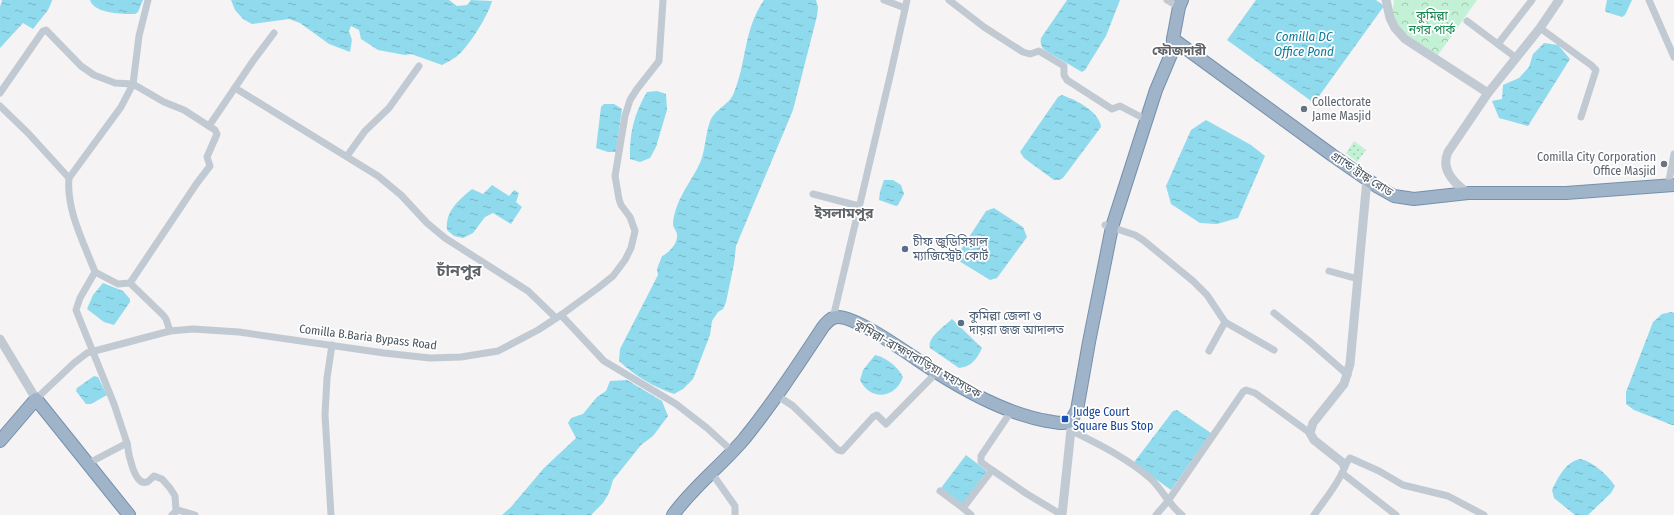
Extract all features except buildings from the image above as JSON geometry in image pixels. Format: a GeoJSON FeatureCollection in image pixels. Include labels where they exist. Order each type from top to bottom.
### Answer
{"type":"FeatureCollection","features":[{"type":"Feature","properties":{"kind":"highway"},"geometry":{"type":"LineString","coordinates":[[1109,226],[1156,90],[1172,52],[1180,4]]}},
{"type":"Feature","properties":{"kind":"highway"},"geometry":{"type":"LineString","coordinates":[[1072,425],[1070,408],[1080,369],[1109,226],[1141,117],[1166,49],[1173,39]]}},
{"type":"Feature","properties":{"kind":"highway","name":"গ্র্যান্ড ট্রাঙ্ক রোড"},"geometry":{"type":"LineString","coordinates":[[1173,39],[1367,180],[1394,196],[1408,199],[1468,193],[1566,193],[1671,186]]}},
{"type":"Feature","properties":{"kind":"highway","name":"কুমিল্লা–ব্রাহ্মণবাড়িয়া মহাসড়ক"},"geometry":{"type":"LineString","coordinates":[[833,318],[840,317],[857,323],[936,372],[973,392],[1012,410],[1042,420],[1068,423],[1072,425]]}},
{"type":"Feature","properties":{"kind":"highway"},"geometry":{"type":"LineString","coordinates":[[673,515],[682,502],[732,451],[778,396],[823,327],[833,318]]}},
{"type":"Feature","properties":{"kind":"highway"},"geometry":{"type":"LineString","coordinates":[[0,441],[36,399],[129,515]]}},
{"type":"Feature","properties":{"kind":"street"},"geometry":{"type":"LineString","coordinates":[[148,0],[139,36],[133,84],[121,108],[69,178],[68,186],[73,213],[95,272],[118,284],[130,283],[163,315],[170,331]]}},
{"type":"Feature","properties":{"kind":"street","name":"Comilla B.Baria Bypass Road"},"geometry":{"type":"LineString","coordinates":[[36,399],[74,362],[92,351],[170,331],[193,330],[239,332],[418,357],[461,357],[498,350],[538,330],[613,276],[624,260],[633,241],[635,231],[630,217],[618,199],[615,176],[627,107],[636,89],[659,61],[663,0]]}},
{"type":"Feature","properties":{"kind":"street"},"geometry":{"type":"LineString","coordinates":[[884,0],[905,8]]}},
{"type":"Feature","properties":{"kind":"street"},"geometry":{"type":"LineString","coordinates":[[833,318],[907,0]]}},
{"type":"Feature","properties":{"kind":"street"},"geometry":{"type":"LineString","coordinates":[[949,0],[984,27],[1023,52],[1030,54],[1039,51],[1064,66],[1064,75],[1067,80],[1101,103],[1112,109],[1120,106],[1141,117]]}},
{"type":"Feature","properties":{"kind":"street"},"geometry":{"type":"LineString","coordinates":[[1167,0],[1180,4]]}},
{"type":"Feature","properties":{"kind":"street"},"geometry":{"type":"LineString","coordinates":[[1386,0],[1390,18],[1395,28],[1405,39],[1488,93]]}},
{"type":"Feature","properties":{"kind":"street"},"geometry":{"type":"LineString","coordinates":[[1498,44],[1532,0]]}},
{"type":"Feature","properties":{"kind":"street"},"geometry":{"type":"LineString","coordinates":[[1468,193],[1453,180],[1445,166],[1446,158],[1488,93],[1515,57],[1540,28],[1559,0]]}},
{"type":"Feature","properties":{"kind":"street"},"geometry":{"type":"LineString","coordinates":[[1649,0],[1674,57]]}},
{"type":"Feature","properties":{"kind":"street"},"geometry":{"type":"LineString","coordinates":[[1467,21],[1515,57]]}},
{"type":"Feature","properties":{"kind":"street"},"geometry":{"type":"LineString","coordinates":[[1540,28],[1596,70],[1581,117]]}},
{"type":"Feature","properties":{"kind":"street"},"geometry":{"type":"LineString","coordinates":[[0,93],[45,30],[81,66],[94,75],[115,83],[133,84],[164,102],[184,110],[215,130],[217,134],[208,156],[210,166],[130,283]]}},
{"type":"Feature","properties":{"kind":"street"},"geometry":{"type":"LineString","coordinates":[[209,126],[274,33]]}},
{"type":"Feature","properties":{"kind":"street"},"geometry":{"type":"LineString","coordinates":[[347,156],[366,131],[389,108],[419,66]]}},
{"type":"Feature","properties":{"kind":"street"},"geometry":{"type":"LineString","coordinates":[[235,88],[384,180],[445,238],[528,291],[558,317],[604,361],[676,404],[707,428],[732,451]]}},
{"type":"Feature","properties":{"kind":"street"},"geometry":{"type":"LineString","coordinates":[[0,106],[28,133],[69,178]]}},
{"type":"Feature","properties":{"kind":"street"},"geometry":{"type":"LineString","coordinates":[[1671,186],[1674,154]]}},
{"type":"Feature","properties":{"kind":"street"},"geometry":{"type":"LineString","coordinates":[[1310,433],[1313,423],[1348,375],[1367,180]]}},
{"type":"Feature","properties":{"kind":"street"},"geometry":{"type":"LineString","coordinates":[[813,194],[859,206]]}},
{"type":"Feature","properties":{"kind":"street"},"geometry":{"type":"LineString","coordinates":[[1109,226],[1135,235],[1143,240],[1193,281],[1214,303],[1225,322],[1274,350]]}},
{"type":"Feature","properties":{"kind":"street"},"geometry":{"type":"LineString","coordinates":[[1329,271],[1358,279]]}},
{"type":"Feature","properties":{"kind":"street"},"geometry":{"type":"LineString","coordinates":[[95,272],[80,298],[76,310],[114,404],[135,475],[139,481],[143,483],[148,482],[154,476],[162,480],[175,496],[174,513],[195,515]]}},
{"type":"Feature","properties":{"kind":"street"},"geometry":{"type":"LineString","coordinates":[[1274,313],[1348,375]]}},
{"type":"Feature","properties":{"kind":"street"},"geometry":{"type":"LineString","coordinates":[[1208,352],[1225,322]]}},
{"type":"Feature","properties":{"kind":"street"},"geometry":{"type":"LineString","coordinates":[[0,339],[36,399]]}},
{"type":"Feature","properties":{"kind":"street"},"geometry":{"type":"LineString","coordinates":[[330,515],[325,414],[327,378],[332,344]]}},
{"type":"Feature","properties":{"kind":"street"},"geometry":{"type":"LineString","coordinates":[[778,396],[794,406],[838,450],[842,451],[873,417],[877,415],[886,424],[936,372]]}},
{"type":"Feature","properties":{"kind":"street"},"geometry":{"type":"LineString","coordinates":[[1156,515],[1168,501],[1236,402],[1246,390],[1254,393],[1310,433],[1314,440],[1343,462],[1345,466],[1396,515]]}},
{"type":"Feature","properties":{"kind":"street"},"geometry":{"type":"LineString","coordinates":[[1012,410],[981,456],[981,462],[1027,494],[1063,514],[1072,425],[1131,462],[1152,480],[1168,501],[1182,515]]}},
{"type":"Feature","properties":{"kind":"street"},"geometry":{"type":"LineString","coordinates":[[87,464],[126,443]]}},
{"type":"Feature","properties":{"kind":"street"},"geometry":{"type":"LineString","coordinates":[[1314,515],[1345,466]]}},
{"type":"Feature","properties":{"kind":"street"},"geometry":{"type":"LineString","coordinates":[[1345,466],[1379,471],[1403,485],[1448,496],[1484,515]]}},
{"type":"Feature","properties":{"kind":"street"},"geometry":{"type":"LineString","coordinates":[[963,508],[992,470]]}},
{"type":"Feature","properties":{"kind":"street"},"geometry":{"type":"LineString","coordinates":[[711,472],[735,506],[735,515]]}},
{"type":"Feature","properties":{"kind":"street"},"geometry":{"type":"LineString","coordinates":[[940,491],[971,515]]}},
{"type":"Feature","properties":{"kind":"green space","name":"কুমিল্লা নগর পার্ক"},"geometry":{"type":"Polygon","coordinates":[[[1394,0],[1477,0],[1438,55],[1412,38],[1400,28],[1393,16],[1394,0]]]}},
{"type":"Feature","properties":{"kind":"green space"},"geometry":{"type":"Polygon","coordinates":[[[1354,141],[1366,150],[1357,162],[1346,153],[1354,141]]]}},
{"type":"Feature","properties":{"kind":"water"},"geometry":{"type":"Polygon","coordinates":[[[2,0],[52,1],[48,10],[33,29],[23,23],[0,48],[0,7],[2,0]]]}},
{"type":"Feature","properties":{"kind":"water"},"geometry":{"type":"Polygon","coordinates":[[[90,0],[143,0],[138,12],[135,14],[103,11],[93,5],[90,0]]]}},
{"type":"Feature","properties":{"kind":"water"},"geometry":{"type":"Polygon","coordinates":[[[231,0],[449,0],[457,6],[467,5],[471,0],[492,1],[482,23],[466,47],[456,57],[442,65],[411,54],[405,55],[378,50],[361,39],[359,30],[351,26],[349,31],[352,40],[350,52],[329,44],[300,23],[289,19],[252,24],[243,19],[235,10],[231,0]]]}},
{"type":"Feature","properties":{"kind":"water"},"geometry":{"type":"Polygon","coordinates":[[[764,0],[816,0],[818,7],[817,16],[793,110],[736,246],[726,302],[723,309],[718,312],[712,321],[710,335],[693,379],[683,389],[674,394],[659,388],[632,372],[619,361],[620,349],[658,275],[657,269],[662,256],[665,255],[675,244],[677,234],[673,224],[677,206],[700,163],[711,119],[733,95],[741,71],[752,23],[764,0]]]}},
{"type":"Feature","properties":{"kind":"water"},"geometry":{"type":"Polygon","coordinates":[[[1067,0],[1120,0],[1106,36],[1085,70],[1082,72],[1046,51],[1041,44],[1041,38],[1067,0]]]}},
{"type":"Feature","properties":{"kind":"water","name":"Comilla DC Office Pond"},"geometry":{"type":"Polygon","coordinates":[[[1256,0],[1376,0],[1384,6],[1314,103],[1227,40],[1256,0]]]}},
{"type":"Feature","properties":{"kind":"water"},"geometry":{"type":"Polygon","coordinates":[[[1607,0],[1632,0],[1625,15],[1622,17],[1606,12],[1607,0]]]}},
{"type":"Feature","properties":{"kind":"water"},"geometry":{"type":"Polygon","coordinates":[[[1544,43],[1558,45],[1570,59],[1528,126],[1499,118],[1492,101],[1502,99],[1503,85],[1519,78],[1529,67],[1533,54],[1544,43]]]}},
{"type":"Feature","properties":{"kind":"water"},"geometry":{"type":"Polygon","coordinates":[[[657,91],[666,94],[667,110],[656,147],[650,158],[640,162],[630,159],[630,141],[633,124],[642,100],[647,92],[657,91]]]}},
{"type":"Feature","properties":{"kind":"water"},"geometry":{"type":"Polygon","coordinates":[[[1062,95],[1080,103],[1091,111],[1096,116],[1101,127],[1063,178],[1054,180],[1024,158],[1020,152],[1058,97],[1062,95]]]}},
{"type":"Feature","properties":{"kind":"water"},"geometry":{"type":"Polygon","coordinates":[[[604,104],[614,104],[622,109],[616,152],[608,152],[596,148],[601,107],[604,104]]]}},
{"type":"Feature","properties":{"kind":"water"},"geometry":{"type":"Polygon","coordinates":[[[1206,120],[1251,145],[1265,156],[1238,218],[1217,224],[1200,223],[1171,204],[1166,186],[1191,130],[1206,120]]]}},
{"type":"Feature","properties":{"kind":"water"},"geometry":{"type":"Polygon","coordinates":[[[884,180],[893,180],[901,185],[904,194],[898,205],[896,206],[879,200],[884,180]]]}},
{"type":"Feature","properties":{"kind":"water"},"geometry":{"type":"Polygon","coordinates":[[[492,185],[509,196],[514,190],[519,193],[516,202],[522,207],[511,224],[493,213],[485,217],[473,233],[463,238],[454,236],[447,230],[448,217],[458,202],[472,189],[483,194],[492,185]]]}},
{"type":"Feature","properties":{"kind":"water"},"geometry":{"type":"Polygon","coordinates":[[[994,208],[1023,227],[1027,237],[997,278],[990,280],[959,261],[958,254],[986,211],[994,208]]]}},
{"type":"Feature","properties":{"kind":"water"},"geometry":{"type":"Polygon","coordinates":[[[103,283],[123,291],[130,299],[130,302],[114,325],[104,322],[87,309],[93,295],[103,283]]]}},
{"type":"Feature","properties":{"kind":"water"},"geometry":{"type":"Polygon","coordinates":[[[1671,312],[1674,313],[1674,425],[1634,410],[1626,404],[1626,392],[1653,322],[1662,314],[1671,312]]]}},
{"type":"Feature","properties":{"kind":"water"},"geometry":{"type":"Polygon","coordinates":[[[952,319],[982,348],[973,362],[967,366],[959,368],[930,348],[931,340],[934,336],[952,319]]]}},
{"type":"Feature","properties":{"kind":"water"},"geometry":{"type":"Polygon","coordinates":[[[875,355],[884,358],[891,363],[898,369],[903,377],[894,390],[882,395],[876,394],[864,387],[860,380],[863,370],[875,355]]]}},
{"type":"Feature","properties":{"kind":"water"},"geometry":{"type":"Polygon","coordinates":[[[94,376],[98,377],[107,395],[91,404],[86,404],[76,391],[77,388],[94,376]]]}},
{"type":"Feature","properties":{"kind":"water"},"geometry":{"type":"Polygon","coordinates":[[[627,380],[662,401],[668,416],[653,436],[641,445],[613,480],[609,493],[603,503],[591,515],[502,515],[511,507],[544,468],[576,438],[568,423],[571,418],[583,414],[597,397],[606,391],[610,381],[627,380]]]}},
{"type":"Feature","properties":{"kind":"water"},"geometry":{"type":"Polygon","coordinates":[[[1177,410],[1211,433],[1171,490],[1135,464],[1135,461],[1173,411],[1177,410]]]}},
{"type":"Feature","properties":{"kind":"water"},"geometry":{"type":"Polygon","coordinates":[[[966,455],[987,471],[963,504],[941,488],[966,455]]]}},
{"type":"Feature","properties":{"kind":"water"},"geometry":{"type":"Polygon","coordinates":[[[1580,459],[1585,460],[1599,469],[1615,486],[1611,493],[1588,515],[1575,515],[1554,498],[1552,490],[1566,467],[1570,463],[1580,459]]]}},
{"type":"Feature","properties":{"kind":"place","name":"Collectorate Jame Masjid"},"geometry":{"type":"Point","coordinates":[1304,109]}},
{"type":"Feature","properties":{"kind":"place","name":"Comilla City Corporation Office Masjid"},"geometry":{"type":"Point","coordinates":[1664,164]}},
{"type":"Feature","properties":{"kind":"place","name":"চীফ জুডিসিয়াল ম্যাজিস্ট্রেট কোর্ট"},"geometry":{"type":"Point","coordinates":[905,249]}},
{"type":"Feature","properties":{"kind":"place","name":"কুমিল্লা জেলা ও দায়রা জজ আদালত"},"geometry":{"type":"Point","coordinates":[961,323]}},
{"type":"Feature","properties":{"kind":"place","name":"Judge Court Square Bus Stop"},"geometry":{"type":"Point","coordinates":[1065,419]}},
{"type":"Feature","properties":{"kind":"district","name":"ফৌজদারী"},"geometry":{"type":"Point","coordinates":[1179,50]}},
{"type":"Feature","properties":{"kind":"district","name":"ইসলামপুর"},"geometry":{"type":"Point","coordinates":[844,213]}},
{"type":"Feature","properties":{"kind":"district","name":"চাঁনপুর"},"geometry":{"type":"Point","coordinates":[459,270]}}]}
